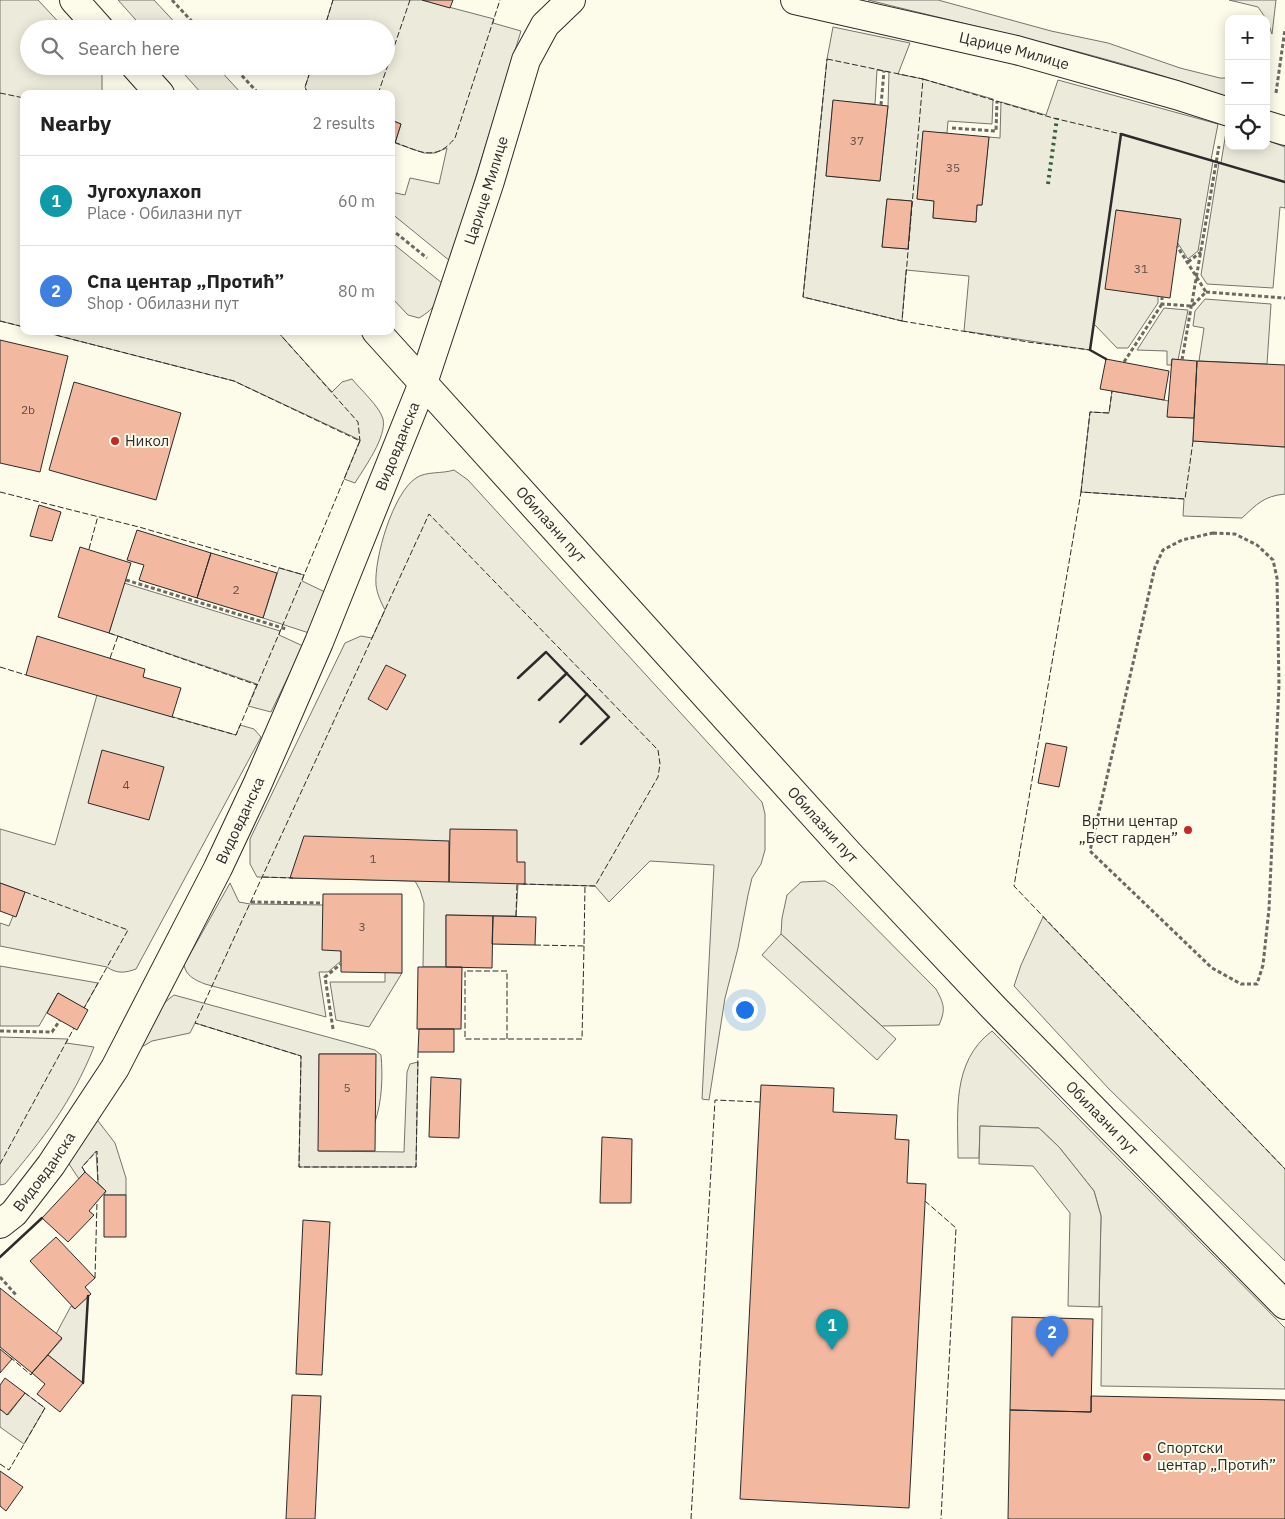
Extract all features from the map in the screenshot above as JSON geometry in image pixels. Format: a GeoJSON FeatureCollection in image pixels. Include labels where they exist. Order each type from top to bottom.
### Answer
{"type":"FeatureCollection","features":[{"type":"Feature","properties":{"kind":"street"},"geometry":{"type":"LineString","coordinates":[[74,0],[92,20]]}},
{"type":"Feature","properties":{"kind":"street","name":"Царице Милице"},"geometry":{"type":"LineString","coordinates":[[796,0],[1016,50],[1225,111]]}},
{"type":"Feature","properties":{"kind":"street","name":"Царице Милице"},"geometry":{"type":"LineString","coordinates":[[422,383],[490,181],[526,60],[545,25],[565,2]]}},
{"type":"Feature","properties":{"kind":"street"},"geometry":{"type":"LineString","coordinates":[[143,75],[156,90]]}},
{"type":"Feature","properties":{"kind":"street","name":"Обилазни пут"},"geometry":{"type":"LineString","coordinates":[[380,335],[848,853],[995,1009],[1285,1304]]}},
{"type":"Feature","properties":{"kind":"street","name":"Видовданска"},"geometry":{"type":"LineString","coordinates":[[0,1224],[14,1213],[52,1165],[115,1068],[214,876],[287,718],[422,383]]}},
{"type":"Feature","properties":{"kind":"path"},"geometry":{"type":"LineString","coordinates":[[172,0],[191,20]]}},
{"type":"Feature","properties":{"kind":"path"},"geometry":{"type":"LineString","coordinates":[[1274,127],[1285,29]]}},
{"type":"Feature","properties":{"kind":"path"},"geometry":{"type":"LineString","coordinates":[[881,105],[884,71]]}},
{"type":"Feature","properties":{"kind":"path"},"geometry":{"type":"LineString","coordinates":[[242,75],[255,90]]}},
{"type":"Feature","properties":{"kind":"path"},"geometry":{"type":"LineString","coordinates":[[952,128],[996,132],[997,101]]}},
{"type":"Feature","properties":{"kind":"path"},"geometry":{"type":"LineString","coordinates":[[1182,360],[1216,162]]}},
{"type":"Feature","properties":{"kind":"path"},"geometry":{"type":"LineString","coordinates":[[395,232],[457,281]]}},
{"type":"Feature","properties":{"kind":"path"},"geometry":{"type":"LineString","coordinates":[[1177,246],[1206,292]]}},
{"type":"Feature","properties":{"kind":"path"},"geometry":{"type":"LineString","coordinates":[[1188,262],[1201,252]]}},
{"type":"Feature","properties":{"kind":"path"},"geometry":{"type":"LineString","coordinates":[[1162,304],[1192,306],[1206,292],[1285,298]]}},
{"type":"Feature","properties":{"kind":"path"},"geometry":{"type":"LineString","coordinates":[[1124,362],[1162,304],[1162,296]]}},
{"type":"Feature","properties":{"kind":"path"},"geometry":{"type":"LineString","coordinates":[[1212,533],[1235,534],[1257,545],[1273,560],[1279,603],[1279,684],[1269,909],[1263,965],[1257,984],[1241,984],[1212,968],[1090,851],[1155,566],[1163,550],[1182,540],[1212,533]]}},
{"type":"Feature","properties":{"kind":"path"},"geometry":{"type":"LineString","coordinates":[[126,580],[281,627]]}},
{"type":"Feature","properties":{"kind":"path"},"geometry":{"type":"LineString","coordinates":[[251,902],[323,903]]}},
{"type":"Feature","properties":{"kind":"path"},"geometry":{"type":"LineString","coordinates":[[333,1029],[325,977],[341,964]]}},
{"type":"Feature","properties":{"kind":"path"},"geometry":{"type":"LineString","coordinates":[[0,1031],[52,1032],[60,1020]]}},
{"type":"Feature","properties":{"kind":"path"},"geometry":{"type":"LineString","coordinates":[[0,1277],[16,1295]]}},
{"type":"Feature","properties":{"kind":"shaded area"},"geometry":{"type":"Polygon","coordinates":[[[0,0],[38,0],[57,20],[20,20],[20,75],[102,75],[102,90],[20,90],[20,326],[0,321],[0,0]]]}},
{"type":"Feature","properties":{"kind":"shaded area"},"geometry":{"type":"Polygon","coordinates":[[[118,0],[154,0],[173,20],[136,20],[118,0]]]}},
{"type":"Feature","properties":{"kind":"shaded area"},"geometry":{"type":"Polygon","coordinates":[[[333,0],[422,0],[494,19],[493,23],[521,31],[450,261],[395,216],[395,193],[405,195],[410,178],[439,184],[447,148],[435,153],[424,153],[395,143],[401,124],[395,122],[395,90],[306,90],[305,87],[309,75],[395,75],[395,20],[327,20],[333,0]]]}},
{"type":"Feature","properties":{"kind":"shaded area"},"geometry":{"type":"Polygon","coordinates":[[[868,0],[938,0],[1051,31],[1108,43],[1180,68],[1225,78],[1225,97],[1141,69],[868,0]]]}},
{"type":"Feature","properties":{"kind":"shaded area"},"geometry":{"type":"Polygon","coordinates":[[[1229,0],[1276,0],[1272,34],[1270,15],[1264,15],[1258,7],[1229,0]]]}},
{"type":"Feature","properties":{"kind":"shaded area"},"geometry":{"type":"Polygon","coordinates":[[[833,27],[910,43],[898,74],[923,79],[993,99],[992,124],[948,121],[947,133],[923,132],[917,199],[934,201],[933,218],[976,222],[977,205],[982,205],[989,137],[1000,138],[1001,102],[1046,115],[1058,80],[1218,124],[1198,251],[1188,259],[1177,242],[1180,219],[1116,210],[1158,296],[1158,303],[1128,348],[1117,348],[1094,324],[1090,350],[964,331],[969,276],[906,270],[902,321],[803,297],[827,59],[833,27]],[[877,70],[875,104],[833,101],[826,176],[880,181],[888,106],[889,72],[877,70]],[[887,199],[882,247],[908,249],[912,201],[887,199]]]}},
{"type":"Feature","properties":{"kind":"shaded area"},"geometry":{"type":"Polygon","coordinates":[[[185,75],[224,75],[238,90],[198,90],[185,75]]]}},
{"type":"Feature","properties":{"kind":"shaded area"},"geometry":{"type":"Polygon","coordinates":[[[1225,138],[1225,150],[1270,150],[1270,141],[1285,147],[1285,208],[1280,207],[1273,288],[1207,284],[1201,275],[1219,162],[1221,163],[1225,138]]]}},
{"type":"Feature","properties":{"kind":"shaded area"},"geometry":{"type":"Polygon","coordinates":[[[395,245],[442,283],[435,304],[429,311],[419,318],[408,315],[395,301],[395,245]]]}},
{"type":"Feature","properties":{"kind":"shaded area"},"geometry":{"type":"Polygon","coordinates":[[[1205,299],[1271,304],[1267,364],[1199,361],[1204,328],[1193,326],[1195,311],[1205,299]]]}},
{"type":"Feature","properties":{"kind":"shaded area"},"geometry":{"type":"Polygon","coordinates":[[[1164,308],[1188,310],[1178,360],[1172,359],[1171,365],[1167,365],[1167,351],[1137,350],[1164,308]]]}},
{"type":"Feature","properties":{"kind":"shaded area"},"geometry":{"type":"Polygon","coordinates":[[[56,335],[281,335],[332,392],[342,382],[352,379],[381,414],[383,419],[382,434],[374,452],[355,483],[344,479],[360,440],[234,381],[56,335]]]}},
{"type":"Feature","properties":{"kind":"shaded area"},"geometry":{"type":"Polygon","coordinates":[[[1112,391],[1169,401],[1168,417],[1194,418],[1193,441],[1285,447],[1285,494],[1266,499],[1242,518],[1183,516],[1184,499],[1081,492],[1090,412],[1109,413],[1112,391]]]}},
{"type":"Feature","properties":{"kind":"shaded area"},"geometry":{"type":"Polygon","coordinates":[[[454,470],[468,480],[762,802],[765,814],[765,850],[761,864],[752,878],[748,895],[738,948],[725,998],[709,1100],[702,1099],[714,865],[650,861],[609,902],[595,886],[518,884],[516,916],[446,915],[446,967],[423,967],[424,903],[415,881],[257,877],[250,864],[250,839],[345,643],[361,636],[372,638],[385,610],[377,592],[376,573],[387,527],[400,497],[408,486],[420,476],[454,470]]]}},
{"type":"Feature","properties":{"kind":"shaded area"},"geometry":{"type":"Polygon","coordinates":[[[279,568],[304,575],[302,581],[325,592],[309,633],[263,618],[279,568]]]}},
{"type":"Feature","properties":{"kind":"shaded area"},"geometry":{"type":"Polygon","coordinates":[[[124,583],[280,631],[279,635],[303,646],[271,712],[248,706],[257,684],[109,633],[124,583]]]}},
{"type":"Feature","properties":{"kind":"shaded area"},"geometry":{"type":"Polygon","coordinates":[[[97,695],[236,735],[240,725],[254,729],[261,737],[136,969],[125,972],[0,946],[0,923],[9,926],[13,916],[16,916],[25,892],[0,883],[0,829],[55,845],[97,695]]]}},
{"type":"Feature","properties":{"kind":"shaded area"},"geometry":{"type":"Polygon","coordinates":[[[825,881],[834,886],[936,989],[943,1007],[943,1015],[939,1025],[882,1026],[781,934],[787,895],[801,882],[825,881]]]}},
{"type":"Feature","properties":{"kind":"shaded area"},"geometry":{"type":"Polygon","coordinates":[[[230,883],[239,902],[250,904],[323,905],[341,951],[341,961],[328,972],[319,972],[326,1017],[205,984],[189,975],[184,965],[230,883]]]}},
{"type":"Feature","properties":{"kind":"shaded area"},"geometry":{"type":"Polygon","coordinates":[[[1043,917],[1285,1169],[1285,1261],[1109,1089],[1014,986],[1021,965],[1043,917]]]}},
{"type":"Feature","properties":{"kind":"shaded area"},"geometry":{"type":"Polygon","coordinates":[[[781,934],[896,1039],[877,1060],[762,955],[781,934]]]}},
{"type":"Feature","properties":{"kind":"shaded area"},"geometry":{"type":"Polygon","coordinates":[[[0,966],[98,983],[84,1008],[58,993],[39,1026],[0,1026],[0,966]]]}},
{"type":"Feature","properties":{"kind":"shaded area"},"geometry":{"type":"Polygon","coordinates":[[[385,972],[402,973],[369,1027],[336,1020],[330,982],[385,982],[385,972]]]}},
{"type":"Feature","properties":{"kind":"shaded area"},"geometry":{"type":"Polygon","coordinates":[[[174,995],[375,1050],[381,1055],[381,1089],[375,1122],[375,1054],[319,1054],[319,1151],[404,1152],[407,1072],[410,1064],[418,1062],[416,1167],[299,1167],[301,1056],[195,1023],[190,1033],[152,1041],[133,1052],[161,1006],[174,995]]]}},
{"type":"Feature","properties":{"kind":"shaded area"},"geometry":{"type":"Polygon","coordinates":[[[992,1031],[1285,1328],[1285,1389],[1101,1386],[1102,1306],[1099,1307],[1101,1216],[1094,1191],[1059,1147],[1039,1128],[980,1126],[979,1158],[958,1158],[958,1106],[963,1073],[969,1058],[992,1031]]]}},
{"type":"Feature","properties":{"kind":"shaded area"},"geometry":{"type":"Polygon","coordinates":[[[0,1037],[68,1039],[66,1043],[94,1047],[76,1085],[56,1119],[5,1184],[0,1185],[0,1037]]]}},
{"type":"Feature","properties":{"kind":"shaded area"},"geometry":{"type":"Polygon","coordinates":[[[95,1117],[115,1143],[126,1178],[126,1195],[104,1195],[106,1191],[98,1183],[96,1151],[82,1167],[85,1172],[79,1179],[67,1161],[95,1117]]]}},
{"type":"Feature","properties":{"kind":"shaded area"},"geometry":{"type":"Polygon","coordinates":[[[980,1126],[1039,1128],[1059,1147],[1094,1191],[1101,1216],[1099,1307],[1068,1306],[1070,1213],[1033,1166],[979,1164],[980,1126]]]}},
{"type":"Feature","properties":{"kind":"shaded area"},"geometry":{"type":"Polygon","coordinates":[[[88,1296],[83,1383],[48,1355],[62,1339],[56,1334],[71,1306],[75,1309],[88,1296]]]}},
{"type":"Feature","properties":{"kind":"shaded area"},"geometry":{"type":"Polygon","coordinates":[[[25,1393],[45,1408],[24,1444],[0,1427],[0,1411],[8,1415],[25,1393]]]}},
{"type":"Feature","properties":{"kind":"building"},"geometry":{"type":"Polygon","coordinates":[[[422,0],[453,0],[450,8],[422,0]]]}},
{"type":"Feature","properties":{"kind":"building"},"geometry":{"type":"Polygon","coordinates":[[[833,100],[888,106],[880,181],[826,176],[833,100]]]}},
{"type":"Feature","properties":{"kind":"building"},"geometry":{"type":"Polygon","coordinates":[[[395,122],[401,124],[395,143],[395,122]]]}},
{"type":"Feature","properties":{"kind":"building"},"geometry":{"type":"Polygon","coordinates":[[[923,131],[989,137],[982,205],[977,205],[976,222],[933,218],[934,201],[917,199],[923,131]]]}},
{"type":"Feature","properties":{"kind":"building"},"geometry":{"type":"Polygon","coordinates":[[[887,199],[912,201],[908,249],[882,247],[887,199]]]}},
{"type":"Feature","properties":{"kind":"building"},"geometry":{"type":"Polygon","coordinates":[[[1116,210],[1181,219],[1170,298],[1105,289],[1116,210]]]}},
{"type":"Feature","properties":{"kind":"building"},"geometry":{"type":"Polygon","coordinates":[[[0,340],[68,356],[40,472],[0,463],[0,340]]]}},
{"type":"Feature","properties":{"kind":"building"},"geometry":{"type":"Polygon","coordinates":[[[1106,359],[1169,371],[1164,400],[1100,389],[1106,359]]]}},
{"type":"Feature","properties":{"kind":"building"},"geometry":{"type":"Polygon","coordinates":[[[1172,359],[1197,361],[1194,418],[1167,417],[1172,359]]]}},
{"type":"Feature","properties":{"kind":"building"},"geometry":{"type":"Polygon","coordinates":[[[1197,361],[1285,365],[1285,447],[1193,441],[1197,361]]]}},
{"type":"Feature","properties":{"kind":"building","name":"Никол"},"geometry":{"type":"Polygon","coordinates":[[[74,382],[181,413],[156,500],[49,470],[74,382]]]}},
{"type":"Feature","properties":{"kind":"building"},"geometry":{"type":"Polygon","coordinates":[[[39,505],[61,512],[52,541],[30,536],[39,505]]]}},
{"type":"Feature","properties":{"kind":"building"},"geometry":{"type":"Polygon","coordinates":[[[137,530],[211,553],[197,598],[139,580],[144,565],[127,560],[137,530]]]}},
{"type":"Feature","properties":{"kind":"building"},"geometry":{"type":"Polygon","coordinates":[[[80,547],[131,563],[109,633],[58,617],[80,547]]]}},
{"type":"Feature","properties":{"kind":"building"},"geometry":{"type":"Polygon","coordinates":[[[211,553],[277,573],[263,618],[197,598],[211,553]]]}},
{"type":"Feature","properties":{"kind":"building"},"geometry":{"type":"Polygon","coordinates":[[[37,636],[145,669],[143,677],[181,688],[172,717],[26,675],[37,636]]]}},
{"type":"Feature","properties":{"kind":"building"},"geometry":{"type":"Polygon","coordinates":[[[386,665],[406,675],[387,710],[368,699],[386,665]]]}},
{"type":"Feature","properties":{"kind":"building"},"geometry":{"type":"Polygon","coordinates":[[[1046,743],[1067,747],[1059,787],[1038,783],[1046,743]]]}},
{"type":"Feature","properties":{"kind":"building"},"geometry":{"type":"Polygon","coordinates":[[[102,750],[164,767],[149,820],[88,803],[102,750]]]}},
{"type":"Feature","properties":{"kind":"building"},"geometry":{"type":"Polygon","coordinates":[[[450,829],[517,830],[517,862],[525,862],[525,884],[449,882],[450,829]]]}},
{"type":"Feature","properties":{"kind":"building"},"geometry":{"type":"Polygon","coordinates":[[[304,836],[449,841],[449,882],[290,878],[304,836]]]}},
{"type":"Feature","properties":{"kind":"building"},"geometry":{"type":"Polygon","coordinates":[[[0,883],[25,892],[16,917],[0,911],[0,883]]]}},
{"type":"Feature","properties":{"kind":"building"},"geometry":{"type":"Polygon","coordinates":[[[323,894],[402,894],[402,973],[341,972],[341,951],[322,950],[323,894]]]}},
{"type":"Feature","properties":{"kind":"building"},"geometry":{"type":"Polygon","coordinates":[[[446,915],[493,916],[492,968],[446,967],[446,915]]]}},
{"type":"Feature","properties":{"kind":"building"},"geometry":{"type":"Polygon","coordinates":[[[493,916],[536,917],[535,945],[492,944],[493,916]]]}},
{"type":"Feature","properties":{"kind":"building"},"geometry":{"type":"Polygon","coordinates":[[[418,967],[462,967],[461,1029],[417,1029],[418,967]]]}},
{"type":"Feature","properties":{"kind":"building"},"geometry":{"type":"Polygon","coordinates":[[[58,993],[88,1010],[77,1030],[47,1013],[58,993]]]}},
{"type":"Feature","properties":{"kind":"building"},"geometry":{"type":"Polygon","coordinates":[[[419,1029],[454,1029],[454,1052],[418,1052],[419,1029]]]}},
{"type":"Feature","properties":{"kind":"building"},"geometry":{"type":"Polygon","coordinates":[[[319,1054],[376,1054],[375,1151],[318,1151],[319,1054]]]}},
{"type":"Feature","properties":{"kind":"building"},"geometry":{"type":"Polygon","coordinates":[[[431,1077],[461,1079],[459,1138],[429,1137],[431,1077]]]}},
{"type":"Feature","properties":{"kind":"building"},"geometry":{"type":"Polygon","coordinates":[[[761,1085],[834,1088],[833,1112],[897,1115],[895,1139],[909,1140],[907,1183],[926,1184],[909,1508],[740,1499],[761,1085]]]}},
{"type":"Feature","properties":{"kind":"building"},"geometry":{"type":"Polygon","coordinates":[[[602,1137],[632,1139],[631,1203],[600,1203],[602,1137]]]}},
{"type":"Feature","properties":{"kind":"building"},"geometry":{"type":"Polygon","coordinates":[[[85,1172],[106,1191],[89,1211],[94,1215],[68,1242],[42,1218],[85,1172]]]}},
{"type":"Feature","properties":{"kind":"building"},"geometry":{"type":"Polygon","coordinates":[[[104,1195],[126,1195],[126,1237],[104,1237],[104,1195]]]}},
{"type":"Feature","properties":{"kind":"building"},"geometry":{"type":"Polygon","coordinates":[[[303,1220],[330,1222],[322,1375],[296,1374],[303,1220]]]}},
{"type":"Feature","properties":{"kind":"building"},"geometry":{"type":"Polygon","coordinates":[[[56,1237],[95,1278],[85,1287],[91,1294],[75,1309],[30,1261],[56,1237]]]}},
{"type":"Feature","properties":{"kind":"building"},"geometry":{"type":"Polygon","coordinates":[[[0,1288],[62,1338],[32,1373],[0,1347],[0,1288]]]}},
{"type":"Feature","properties":{"kind":"building"},"geometry":{"type":"Polygon","coordinates":[[[1012,1317],[1093,1319],[1091,1412],[1010,1410],[1012,1317]]]}},
{"type":"Feature","properties":{"kind":"building"},"geometry":{"type":"Polygon","coordinates":[[[0,1349],[12,1359],[0,1373],[0,1349]]]}},
{"type":"Feature","properties":{"kind":"building"},"geometry":{"type":"Polygon","coordinates":[[[48,1355],[83,1383],[60,1412],[37,1394],[45,1384],[32,1373],[48,1355]]]}},
{"type":"Feature","properties":{"kind":"building"},"geometry":{"type":"Polygon","coordinates":[[[5,1378],[25,1393],[7,1415],[0,1409],[0,1385],[5,1378]]]}},
{"type":"Feature","properties":{"kind":"building"},"geometry":{"type":"Polygon","coordinates":[[[292,1395],[321,1396],[315,1519],[286,1519],[292,1395]]]}},
{"type":"Feature","properties":{"kind":"building","name":"Спортски центар „Протић”"},"geometry":{"type":"Polygon","coordinates":[[[1091,1396],[1285,1400],[1285,1519],[1008,1519],[1010,1410],[1091,1412],[1091,1396]]]}},
{"type":"Feature","properties":{"kind":"building"},"geometry":{"type":"Polygon","coordinates":[[[0,1471],[23,1487],[6,1511],[0,1506],[0,1471]]]}},
{"type":"Feature","properties":{"kind":"hedge"},"geometry":{"type":"LineString","coordinates":[[1048,184],[1057,118]]}},
{"type":"Feature","properties":{"kind":"fence"},"geometry":{"type":"LineString","coordinates":[[327,20],[333,0]]}},
{"type":"Feature","properties":{"kind":"fence"},"geometry":{"type":"LineString","coordinates":[[395,44],[410,0]]}},
{"type":"Feature","properties":{"kind":"fence"},"geometry":{"type":"LineString","coordinates":[[395,142],[426,153],[434,153],[448,146],[455,138],[500,0]]}},
{"type":"Feature","properties":{"kind":"fence"},"geometry":{"type":"LineString","coordinates":[[827,59],[923,79],[902,321],[803,297],[827,59]]}},
{"type":"Feature","properties":{"kind":"fence"},"geometry":{"type":"LineString","coordinates":[[306,90],[305,87],[309,75]]}},
{"type":"Feature","properties":{"kind":"fence"},"geometry":{"type":"LineString","coordinates":[[379,90],[384,75]]}},
{"type":"Feature","properties":{"kind":"fence"},"geometry":{"type":"LineString","coordinates":[[923,79],[1053,118],[1121,134]]}},
{"type":"Feature","properties":{"kind":"fence"},"geometry":{"type":"LineString","coordinates":[[0,93],[20,97]]}},
{"type":"Feature","properties":{"kind":"fence"},"geometry":{"type":"LineString","coordinates":[[0,321],[20,326]]}},
{"type":"Feature","properties":{"kind":"fence"},"geometry":{"type":"LineString","coordinates":[[902,321],[1028,342],[1090,350]]}},
{"type":"Feature","properties":{"kind":"fence"},"geometry":{"type":"LineString","coordinates":[[56,335],[234,381],[360,441],[304,575]]}},
{"type":"Feature","properties":{"kind":"fence"},"geometry":{"type":"LineString","coordinates":[[281,335],[358,422],[360,441]]}},
{"type":"Feature","properties":{"kind":"fence"},"geometry":{"type":"LineString","coordinates":[[1081,492],[1090,412],[1109,413],[1112,391]]}},
{"type":"Feature","properties":{"kind":"fence"},"geometry":{"type":"LineString","coordinates":[[1193,441],[1185,499],[1081,492],[1014,886],[1285,1169]]}},
{"type":"Feature","properties":{"kind":"fence"},"geometry":{"type":"LineString","coordinates":[[0,492],[139,527],[304,575],[236,735],[172,717]]}},
{"type":"Feature","properties":{"kind":"fence"},"geometry":{"type":"LineString","coordinates":[[418,1052],[416,1167],[299,1167],[301,1056],[195,1023],[429,514],[658,750],[660,764],[658,777],[595,886],[523,884]]}},
{"type":"Feature","properties":{"kind":"fence"},"geometry":{"type":"LineString","coordinates":[[89,549],[98,516]]}},
{"type":"Feature","properties":{"kind":"fence"},"geometry":{"type":"LineString","coordinates":[[109,633],[257,685]]}},
{"type":"Feature","properties":{"kind":"fence"},"geometry":{"type":"LineString","coordinates":[[110,658],[118,636]]}},
{"type":"Feature","properties":{"kind":"fence"},"geometry":{"type":"LineString","coordinates":[[0,667],[26,675]]}},
{"type":"Feature","properties":{"kind":"fence"},"geometry":{"type":"LineString","coordinates":[[263,877],[293,878]]}},
{"type":"Feature","properties":{"kind":"fence"},"geometry":{"type":"LineString","coordinates":[[516,916],[517,884]]}},
{"type":"Feature","properties":{"kind":"fence"},"geometry":{"type":"LineString","coordinates":[[535,945],[584,946],[585,885]]}},
{"type":"Feature","properties":{"kind":"fence"},"geometry":{"type":"LineString","coordinates":[[25,892],[128,930],[84,1008]]}},
{"type":"Feature","properties":{"kind":"fence"},"geometry":{"type":"LineString","coordinates":[[507,1039],[507,971],[465,971],[465,1039],[582,1039],[584,946]]}},
{"type":"Feature","properties":{"kind":"fence"},"geometry":{"type":"LineString","coordinates":[[0,1164],[74,1028]]}},
{"type":"Feature","properties":{"kind":"fence"},"geometry":{"type":"LineString","coordinates":[[691,1519],[715,1100],[760,1102]]}},
{"type":"Feature","properties":{"kind":"fence"},"geometry":{"type":"LineString","coordinates":[[85,1172],[82,1167],[97,1151],[98,1183]]}},
{"type":"Feature","properties":{"kind":"fence"},"geometry":{"type":"LineString","coordinates":[[925,1201],[956,1228],[941,1519]]}},
{"type":"Feature","properties":{"kind":"fence"},"geometry":{"type":"LineString","coordinates":[[95,1278],[97,1202]]}},
{"type":"Feature","properties":{"kind":"fence"},"geometry":{"type":"LineString","coordinates":[[10,1357],[31,1375],[32,1373]]}},
{"type":"Feature","properties":{"kind":"fence"},"geometry":{"type":"LineString","coordinates":[[0,1464],[9,1470],[45,1408],[25,1393]]}},
{"type":"Feature","properties":{"kind":"wall"},"geometry":{"type":"LineString","coordinates":[[1106,359],[1090,350],[1121,134],[1285,182]]}},
{"type":"Feature","properties":{"kind":"wall"},"geometry":{"type":"LineString","coordinates":[[518,678],[546,652],[609,717],[581,744]]}},
{"type":"Feature","properties":{"kind":"wall"},"geometry":{"type":"LineString","coordinates":[[539,700],[567,673]]}},
{"type":"Feature","properties":{"kind":"wall"},"geometry":{"type":"LineString","coordinates":[[560,722],[587,694]]}},
{"type":"Feature","properties":{"kind":"wall"},"geometry":{"type":"LineString","coordinates":[[0,1257],[42,1218]]}},
{"type":"Feature","properties":{"kind":"wall"},"geometry":{"type":"LineString","coordinates":[[83,1383],[88,1296]]}},
{"type":"Feature","properties":{"kind":"place","name":"Никол"},"geometry":{"type":"Point","coordinates":[115,441]}},
{"type":"Feature","properties":{"kind":"place","name":"Вртни центар „Бест гарден”"},"geometry":{"type":"Point","coordinates":[1188,830]}},
{"type":"Feature","properties":{"kind":"place","name":"Југохулахоп"},"geometry":{"type":"Point","coordinates":[832,1350]}},
{"type":"Feature","properties":{"kind":"place","name":"Спа центар „Протић”"},"geometry":{"type":"Point","coordinates":[1052,1357]}},
{"type":"Feature","properties":{"kind":"place","name":"Спортски центар „Протић”"},"geometry":{"type":"Point","coordinates":[1147,1457]}}]}
